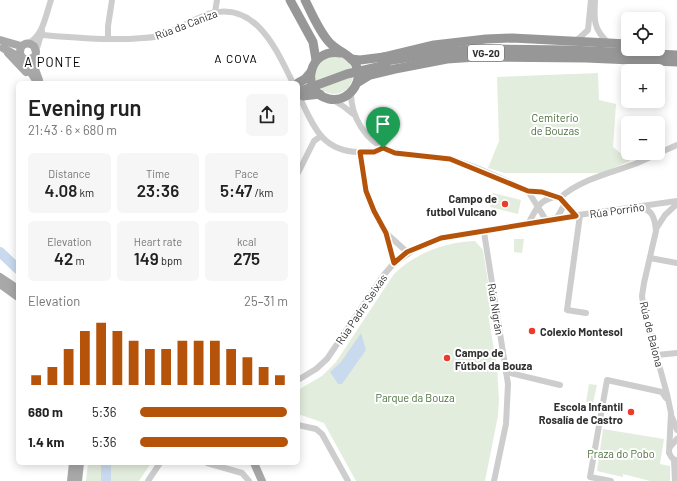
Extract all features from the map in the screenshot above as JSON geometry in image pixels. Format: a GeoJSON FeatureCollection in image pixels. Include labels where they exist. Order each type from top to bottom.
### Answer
{"type":"FeatureCollection","features":[{"type":"Feature","properties":{"kind":"highway"},"geometry":{"type":"LineString","coordinates":[[290,0],[313,42],[317,55],[311,72],[311,82],[320,94],[330,99],[341,98],[351,92],[357,83],[370,75],[395,68],[447,59],[509,57],[586,58]]}},
{"type":"Feature","properties":{"kind":"highway"},"geometry":{"type":"LineString","coordinates":[[305,0],[328,41],[351,59],[357,70],[357,83]]}},
{"type":"Feature","properties":{"kind":"highway"},"geometry":{"type":"LineString","coordinates":[[572,46],[609,43],[621,44]]}},
{"type":"Feature","properties":{"kind":"highway","name":"VG-20"},"geometry":{"type":"LineString","coordinates":[[300,83],[384,61],[443,52],[480,49],[572,46],[677,55]]}},
{"type":"Feature","properties":{"kind":"highway"},"geometry":{"type":"LineString","coordinates":[[665,49],[677,51]]}},
{"type":"Feature","properties":{"kind":"highway"},"geometry":{"type":"LineString","coordinates":[[316,60],[325,54],[341,52]]}},
{"type":"Feature","properties":{"kind":"highway","name":"VG-20"},"geometry":{"type":"LineString","coordinates":[[300,95],[341,76],[384,61],[448,55],[497,53],[677,62]]}},
{"type":"Feature","properties":{"kind":"highway"},"geometry":{"type":"LineString","coordinates":[[351,59],[384,61]]}},
{"type":"Feature","properties":{"kind":"highway"},"geometry":{"type":"LineString","coordinates":[[300,81],[311,72]]}},
{"type":"Feature","properties":{"kind":"highway"},"geometry":{"type":"LineString","coordinates":[[300,95],[320,94]]}},
{"type":"Feature","properties":{"kind":"main road"},"geometry":{"type":"LineString","coordinates":[[1,44],[34,46],[36,54],[35,69],[38,81]]}},
{"type":"Feature","properties":{"kind":"main road"},"geometry":{"type":"LineString","coordinates":[[1,44],[23,59],[27,60],[36,54]]}},
{"type":"Feature","properties":{"kind":"main road"},"geometry":{"type":"LineString","coordinates":[[1,44],[36,81]]}},
{"type":"Feature","properties":{"kind":"main road"},"geometry":{"type":"LineString","coordinates":[[25,45],[20,53],[25,65],[37,81]]}},
{"type":"Feature","properties":{"kind":"main road"},"geometry":{"type":"LineString","coordinates":[[0,277],[16,288]]}},
{"type":"Feature","properties":{"kind":"main road"},"geometry":{"type":"LineString","coordinates":[[0,284],[16,296]]}},
{"type":"Feature","properties":{"kind":"main road"},"geometry":{"type":"LineString","coordinates":[[71,481],[74,465]]}},
{"type":"Feature","properties":{"kind":"main road"},"geometry":{"type":"LineString","coordinates":[[78,481],[80,465]]}},
{"type":"Feature","properties":{"kind":"main road"},"geometry":{"type":"LineString","coordinates":[[255,465],[262,481]]}},
{"type":"Feature","properties":{"kind":"street"},"geometry":{"type":"LineString","coordinates":[[36,54],[51,0]]}},
{"type":"Feature","properties":{"kind":"street"},"geometry":{"type":"LineString","coordinates":[[108,38],[108,26],[112,0]]}},
{"type":"Feature","properties":{"kind":"street"},"geometry":{"type":"LineString","coordinates":[[215,12],[217,0]]}},
{"type":"Feature","properties":{"kind":"street"},"geometry":{"type":"LineString","coordinates":[[572,46],[588,30],[591,0]]}},
{"type":"Feature","properties":{"kind":"street"},"geometry":{"type":"LineString","coordinates":[[596,0],[596,27],[600,34],[609,43]]}},
{"type":"Feature","properties":{"kind":"street","name":"Rúa da Caniza"},"geometry":{"type":"LineString","coordinates":[[42,35],[108,38],[141,38],[161,36],[215,12],[237,11],[251,18],[277,48],[295,81]]}},
{"type":"Feature","properties":{"kind":"street"},"geometry":{"type":"LineString","coordinates":[[25,45],[35,38],[43,26]]}},
{"type":"Feature","properties":{"kind":"street"},"geometry":{"type":"LineString","coordinates":[[351,92],[351,103],[355,117]]}},
{"type":"Feature","properties":{"kind":"street"},"geometry":{"type":"LineString","coordinates":[[300,97],[321,136],[334,148],[343,151],[360,152],[374,152],[383,148]]}},
{"type":"Feature","properties":{"kind":"street"},"geometry":{"type":"LineString","coordinates":[[330,99],[343,106],[355,117],[369,138],[383,148],[395,153],[450,159],[528,191],[542,192],[557,197],[564,205],[578,215],[567,310],[586,313]]}},
{"type":"Feature","properties":{"kind":"street"},"geometry":{"type":"LineString","coordinates":[[300,169],[314,141],[321,136]]}},
{"type":"Feature","properties":{"kind":"street"},"geometry":{"type":"LineString","coordinates":[[528,224],[538,207],[545,199],[557,197],[579,185],[644,160],[677,145]]}},
{"type":"Feature","properties":{"kind":"street"},"geometry":{"type":"LineString","coordinates":[[360,152],[366,191],[374,211],[386,233],[394,263]]}},
{"type":"Feature","properties":{"kind":"street"},"geometry":{"type":"LineString","coordinates":[[528,191],[546,220],[557,218],[564,205]]}},
{"type":"Feature","properties":{"kind":"street","name":"Rúa Porriño"},"geometry":{"type":"LineString","coordinates":[[557,218],[677,203]]}},
{"type":"Feature","properties":{"kind":"street","name":"Rúa de Baiona"},"geometry":{"type":"LineString","coordinates":[[677,203],[665,215],[656,231],[642,296],[644,310],[671,413],[677,430]]}},
{"type":"Feature","properties":{"kind":"street","name":"Rúa de Baiona"},"geometry":{"type":"LineString","coordinates":[[636,207],[651,212],[655,220],[656,231]]}},
{"type":"Feature","properties":{"kind":"street","name":"Rúa Padre Seixas"},"geometry":{"type":"LineString","coordinates":[[300,379],[316,369],[327,359],[382,277],[394,263],[407,252],[441,238],[484,232],[546,220]]}},
{"type":"Feature","properties":{"kind":"street","name":"Rúa Nigrán"},"geometry":{"type":"LineString","coordinates":[[484,232],[506,372],[506,419],[494,481]]}},
{"type":"Feature","properties":{"kind":"street"},"geometry":{"type":"LineString","coordinates":[[386,233],[407,252]]}},
{"type":"Feature","properties":{"kind":"street"},"geometry":{"type":"LineString","coordinates":[[650,258],[677,263]]}},
{"type":"Feature","properties":{"kind":"street"},"geometry":{"type":"LineString","coordinates":[[657,355],[677,353]]}},
{"type":"Feature","properties":{"kind":"street"},"geometry":{"type":"LineString","coordinates":[[506,372],[560,385]]}},
{"type":"Feature","properties":{"kind":"street"},"geometry":{"type":"LineString","coordinates":[[611,481],[590,477],[607,380],[662,392],[668,401]]}},
{"type":"Feature","properties":{"kind":"street","name":"Rúa de Baiona"},"geometry":{"type":"LineString","coordinates":[[671,413],[669,453],[676,460],[675,481]]}},
{"type":"Feature","properties":{"kind":"street"},"geometry":{"type":"LineString","coordinates":[[300,425],[316,429],[322,434],[348,481]]}},
{"type":"Feature","properties":{"kind":"street"},"geometry":{"type":"LineString","coordinates":[[670,447],[677,441]]}},
{"type":"Feature","properties":{"kind":"street"},"geometry":{"type":"LineString","coordinates":[[148,481],[159,465]]}},
{"type":"Feature","properties":{"kind":"street"},"geometry":{"type":"LineString","coordinates":[[214,465],[242,473],[249,481]]}},
{"type":"Feature","properties":{"kind":"street","name":"Rúa de Baiona"},"geometry":{"type":"LineString","coordinates":[[675,481],[677,474]]}},
{"type":"Feature","properties":{"kind":"green space"},"geometry":{"type":"Polygon","coordinates":[[[330,56],[338,56],[348,61],[352,68],[352,82],[348,89],[338,94],[330,94],[320,89],[318,86],[315,79],[315,71],[320,61],[323,59],[330,56]]]}},
{"type":"Feature","properties":{"kind":"green space","name":"Cemiterio de Bouzas"},"geometry":{"type":"Polygon","coordinates":[[[598,73],[599,100],[616,104],[613,147],[621,154],[621,160],[630,161],[602,173],[504,173],[488,168],[499,141],[497,77],[598,73]]]}},
{"type":"Feature","properties":{"kind":"green space","name":"Campo de futbol Vulcano"},"geometry":{"type":"Polygon","coordinates":[[[493,193],[521,200],[518,214],[490,207],[493,193]]]}},
{"type":"Feature","properties":{"kind":"green space"},"geometry":{"type":"Polygon","coordinates":[[[514,239],[524,239],[522,253],[514,252],[514,239]]]}},
{"type":"Feature","properties":{"kind":"green space","name":"Parque da Bouza"},"geometry":{"type":"Polygon","coordinates":[[[475,241],[483,250],[493,313],[492,318],[489,320],[497,367],[499,400],[498,416],[485,481],[356,481],[324,423],[300,415],[300,389],[322,376],[336,362],[394,274],[411,260],[421,255],[442,246],[475,241]]]}},
{"type":"Feature","properties":{"kind":"green space"},"geometry":{"type":"Polygon","coordinates":[[[589,384],[597,385],[593,403],[586,402],[589,384]]]}},
{"type":"Feature","properties":{"kind":"green space","name":"Praza do Pobo"},"geometry":{"type":"Polygon","coordinates":[[[603,429],[664,439],[660,464],[670,466],[670,481],[650,481],[623,474],[623,477],[597,471],[603,429]]]}},
{"type":"Feature","properties":{"kind":"green space"},"geometry":{"type":"Polygon","coordinates":[[[88,465],[150,465],[139,481],[86,481],[88,465]]]}},
{"type":"Feature","properties":{"kind":"water"},"geometry":{"type":"Polygon","coordinates":[[[361,333],[366,350],[342,384],[338,384],[330,372],[341,362],[361,333]]]}},
{"type":"Feature","properties":{"kind":"waterway"},"geometry":{"type":"LineString","coordinates":[[0,252],[16,267]]}},
{"type":"Feature","properties":{"kind":"waterway"},"geometry":{"type":"LineString","coordinates":[[106,465],[106,481]]}},
{"type":"Feature","properties":{"kind":"place","name":"Campo de futbol Vulcano"},"geometry":{"type":"Point","coordinates":[505,204]}},
{"type":"Feature","properties":{"kind":"place","name":"Colexio Montesol"},"geometry":{"type":"Point","coordinates":[532,331]}},
{"type":"Feature","properties":{"kind":"place","name":"Campo de Fútbol da Bouza"},"geometry":{"type":"Point","coordinates":[447,358]}},
{"type":"Feature","properties":{"kind":"place","name":"Escola Infantil Rosalía de Castro"},"geometry":{"type":"Point","coordinates":[631,412]}},
{"type":"Feature","properties":{"kind":"district","name":"A COVA"},"geometry":{"type":"Point","coordinates":[236,58]}},
{"type":"Feature","properties":{"kind":"district","name":"A PONTE"},"geometry":{"type":"Point","coordinates":[53,62]}},
{"type":"Feature","properties":{"kind":"route"},"geometry":{"type":"LineString","coordinates":[[383,148],[395,153],[450,159],[528,191],[542,192],[560,198],[566,207],[576,216],[441,238],[407,252],[394,263],[386,233],[374,211],[366,191],[360,152],[374,152],[383,148]]}}]}
